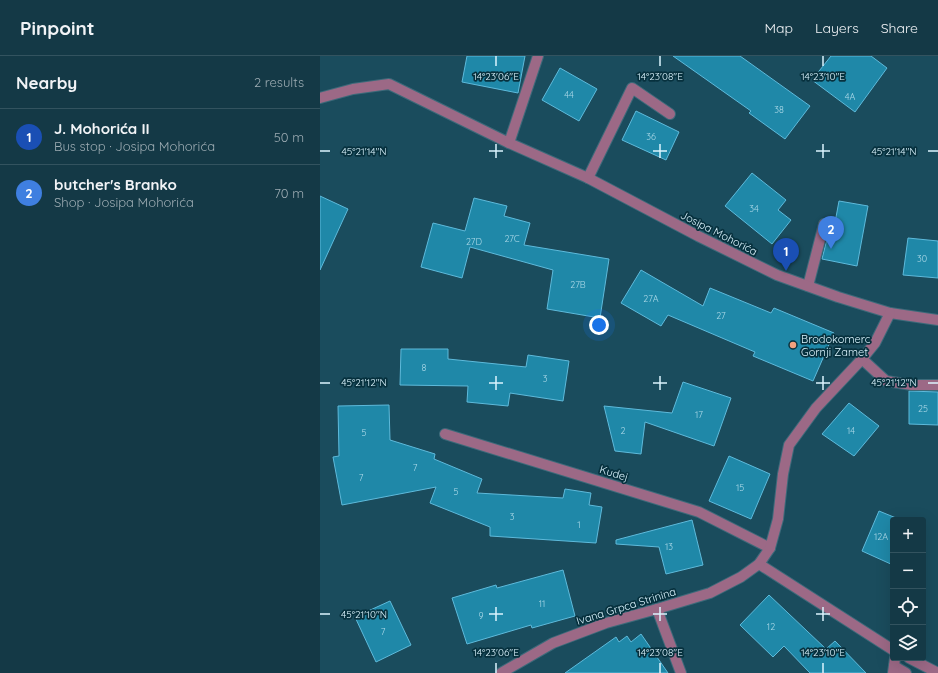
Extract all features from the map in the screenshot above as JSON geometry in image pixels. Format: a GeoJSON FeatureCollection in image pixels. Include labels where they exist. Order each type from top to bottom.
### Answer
{"type":"FeatureCollection","features":[{"type":"Feature","properties":{"kind":"street"},"geometry":{"type":"LineString","coordinates":[[510,143],[538,56]]}},
{"type":"Feature","properties":{"kind":"street","name":"Josipa Mohorića"},"geometry":{"type":"LineString","coordinates":[[320,98],[352,89],[389,84],[510,143],[588,178],[698,236],[777,275],[838,297],[890,313],[938,320]]}},
{"type":"Feature","properties":{"kind":"street"},"geometry":{"type":"LineString","coordinates":[[588,178],[632,88],[670,114]]}},
{"type":"Feature","properties":{"kind":"street"},"geometry":{"type":"LineString","coordinates":[[808,286],[824,224]]}},
{"type":"Feature","properties":{"kind":"street","name":"Ivana Grpca Strinina"},"geometry":{"type":"LineString","coordinates":[[501,673],[553,643],[606,623],[710,593],[741,577],[759,564],[770,548],[778,518],[782,474],[789,445],[816,408],[875,343],[890,313]]}},
{"type":"Feature","properties":{"kind":"street"},"geometry":{"type":"LineString","coordinates":[[862,359],[886,381],[912,385],[938,385]]}},
{"type":"Feature","properties":{"kind":"street","name":"Kudej"},"geometry":{"type":"LineString","coordinates":[[445,434],[699,512],[770,548]]}},
{"type":"Feature","properties":{"kind":"street"},"geometry":{"type":"LineString","coordinates":[[759,564],[890,648]]}},
{"type":"Feature","properties":{"kind":"street"},"geometry":{"type":"LineString","coordinates":[[657,609],[681,673]]}},
{"type":"Feature","properties":{"kind":"street"},"geometry":{"type":"LineString","coordinates":[[915,661],[938,673]]}},
{"type":"Feature","properties":{"kind":"street"},"geometry":{"type":"LineString","coordinates":[[894,666],[906,673]]}},
{"type":"Feature","properties":{"kind":"building"},"geometry":{"type":"Polygon","coordinates":[[[467,56],[525,56],[518,93],[462,82],[467,56]]]}},
{"type":"Feature","properties":{"kind":"building"},"geometry":{"type":"Polygon","coordinates":[[[673,56],[740,56],[810,106],[785,139],[749,113],[751,111],[673,56]]]}},
{"type":"Feature","properties":{"kind":"building"},"geometry":{"type":"Polygon","coordinates":[[[831,56],[871,56],[887,68],[855,112],[812,80],[831,56]]]}},
{"type":"Feature","properties":{"kind":"building"},"geometry":{"type":"Polygon","coordinates":[[[560,68],[597,89],[579,121],[542,100],[560,68]]]}},
{"type":"Feature","properties":{"kind":"building"},"geometry":{"type":"Polygon","coordinates":[[[636,111],[679,132],[666,160],[622,140],[636,111]]]}},
{"type":"Feature","properties":{"kind":"building"},"geometry":{"type":"Polygon","coordinates":[[[752,173],[786,200],[778,210],[791,220],[772,244],[725,206],[752,173]]]}},
{"type":"Feature","properties":{"kind":"building"},"geometry":{"type":"Polygon","coordinates":[[[320,196],[348,209],[320,270],[320,196]]]}},
{"type":"Feature","properties":{"kind":"building"},"geometry":{"type":"Polygon","coordinates":[[[474,198],[507,206],[504,216],[530,223],[524,245],[609,259],[600,318],[547,309],[553,270],[470,247],[462,278],[421,267],[433,223],[465,231],[474,198]]]}},
{"type":"Feature","properties":{"kind":"building"},"geometry":{"type":"Polygon","coordinates":[[[839,201],[868,206],[857,266],[822,259],[830,227],[834,228],[839,201]]]}},
{"type":"Feature","properties":{"kind":"building"},"geometry":{"type":"Polygon","coordinates":[[[908,238],[938,241],[938,278],[903,275],[908,238]]]}},
{"type":"Feature","properties":{"kind":"building"},"geometry":{"type":"Polygon","coordinates":[[[641,270],[703,306],[710,288],[771,313],[774,308],[834,333],[813,381],[753,356],[755,352],[668,315],[661,326],[621,303],[641,270]]]}},
{"type":"Feature","properties":{"kind":"building"},"geometry":{"type":"Polygon","coordinates":[[[401,349],[448,349],[448,359],[526,367],[528,355],[569,361],[563,401],[510,393],[508,406],[467,402],[468,386],[400,385],[401,349]]]}},
{"type":"Feature","properties":{"kind":"building"},"geometry":{"type":"Polygon","coordinates":[[[683,382],[731,398],[714,446],[645,422],[641,454],[615,451],[604,406],[672,413],[683,382]]]}},
{"type":"Feature","properties":{"kind":"building"},"geometry":{"type":"Polygon","coordinates":[[[909,391],[938,392],[938,425],[909,424],[909,391]]]}},
{"type":"Feature","properties":{"kind":"building"},"geometry":{"type":"Polygon","coordinates":[[[849,403],[879,426],[854,456],[822,434],[849,403]]]}},
{"type":"Feature","properties":{"kind":"building"},"geometry":{"type":"Polygon","coordinates":[[[389,405],[390,440],[435,454],[434,459],[482,479],[477,493],[563,498],[565,489],[591,493],[589,505],[602,507],[596,543],[490,536],[490,527],[430,503],[436,487],[342,505],[333,457],[339,456],[338,406],[389,405]]]}},
{"type":"Feature","properties":{"kind":"building"},"geometry":{"type":"Polygon","coordinates":[[[729,456],[770,474],[751,519],[709,501],[729,456]]]}},
{"type":"Feature","properties":{"kind":"building"},"geometry":{"type":"Polygon","coordinates":[[[879,511],[894,517],[890,517],[890,564],[862,551],[879,511]]]}},
{"type":"Feature","properties":{"kind":"building"},"geometry":{"type":"Polygon","coordinates":[[[692,520],[703,565],[666,574],[659,547],[616,544],[616,540],[692,520]]]}},
{"type":"Feature","properties":{"kind":"building"},"geometry":{"type":"Polygon","coordinates":[[[563,570],[575,616],[532,628],[531,625],[467,644],[452,598],[496,585],[497,588],[563,570]]]}},
{"type":"Feature","properties":{"kind":"building"},"geometry":{"type":"Polygon","coordinates":[[[769,595],[826,649],[835,641],[866,673],[810,673],[784,646],[773,657],[740,625],[769,595]]]}},
{"type":"Feature","properties":{"kind":"building"},"geometry":{"type":"Polygon","coordinates":[[[390,601],[411,645],[376,662],[355,617],[390,601]]]}},
{"type":"Feature","properties":{"kind":"building"},"geometry":{"type":"Polygon","coordinates":[[[641,634],[668,673],[565,673],[616,637],[619,642],[627,636],[631,642],[641,634]]]}},
{"type":"Feature","properties":{"kind":"place","name":"butcher's Branko"},"geometry":{"type":"Point","coordinates":[831,249]}},
{"type":"Feature","properties":{"kind":"place","name":"J. Mohorića II"},"geometry":{"type":"Point","coordinates":[786,271]}},
{"type":"Feature","properties":{"kind":"place","name":"Brodokomerc Gornji Zamet"},"geometry":{"type":"Point","coordinates":[793,345]}}]}
